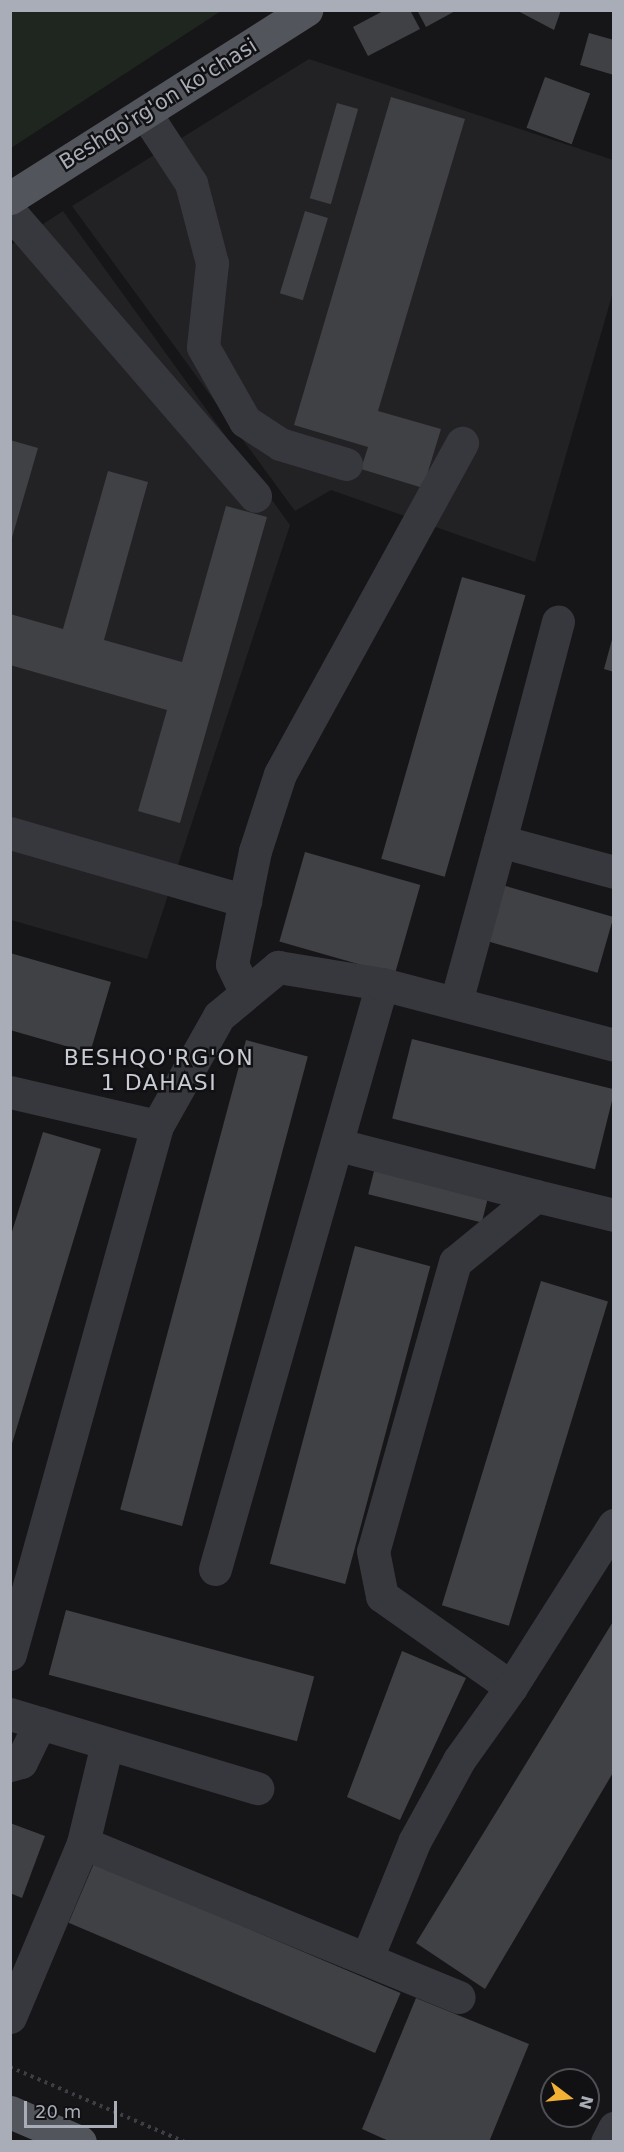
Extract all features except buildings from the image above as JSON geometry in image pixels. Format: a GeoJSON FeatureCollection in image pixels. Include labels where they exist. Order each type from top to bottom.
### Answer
{"type":"FeatureCollection","features":[{"type":"Feature","properties":{"kind":"main road","name":"Beshqo'rg'on ko'chasi"},"geometry":{"type":"LineString","coordinates":[[10,198],[306,10]]}},
{"type":"Feature","properties":{"kind":"main road"},"geometry":{"type":"LineString","coordinates":[[10,2112],[80,2142]]}},
{"type":"Feature","properties":{"kind":"street"},"geometry":{"type":"LineString","coordinates":[[145,113],[191,183],[212,263],[203,347],[245,421],[280,444],[346,464]]}},
{"type":"Feature","properties":{"kind":"street"},"geometry":{"type":"LineString","coordinates":[[10,212],[255,496]]}},
{"type":"Feature","properties":{"kind":"street"},"geometry":{"type":"LineString","coordinates":[[246,993],[232,964],[245,901],[280,774],[462,443]]}},
{"type":"Feature","properties":{"kind":"street"},"geometry":{"type":"LineString","coordinates":[[456,1002],[558,622]]}},
{"type":"Feature","properties":{"kind":"street"},"geometry":{"type":"LineString","coordinates":[[10,833],[245,901]]}},
{"type":"Feature","properties":{"kind":"street"},"geometry":{"type":"LineString","coordinates":[[500,841],[614,872]]}},
{"type":"Feature","properties":{"kind":"street"},"geometry":{"type":"LineString","coordinates":[[10,1654],[158,1126],[219,1016],[278,967],[382,984],[614,1045]]}},
{"type":"Feature","properties":{"kind":"street"},"geometry":{"type":"LineString","coordinates":[[215,1569],[339,1145],[382,984]]}},
{"type":"Feature","properties":{"kind":"street"},"geometry":{"type":"LineString","coordinates":[[10,1092],[158,1126]]}},
{"type":"Feature","properties":{"kind":"street"},"geometry":{"type":"LineString","coordinates":[[339,1145],[614,1215]]}},
{"type":"Feature","properties":{"kind":"street"},"geometry":{"type":"LineString","coordinates":[[511,1687],[382,1596],[373,1551],[455,1262],[536,1196]]}},
{"type":"Feature","properties":{"kind":"street"},"geometry":{"type":"LineString","coordinates":[[367,1959],[414,1842],[459,1760],[511,1687],[614,1525]]}},
{"type":"Feature","properties":{"kind":"street"},"geometry":{"type":"LineString","coordinates":[[10,1765],[21,1762],[25,1719],[257,1788]]}},
{"type":"Feature","properties":{"kind":"street"},"geometry":{"type":"LineString","coordinates":[[10,2017],[83,1843],[107,1744]]}},
{"type":"Feature","properties":{"kind":"street"},"geometry":{"type":"LineString","coordinates":[[83,1843],[459,1997]]}},
{"type":"Feature","properties":{"kind":"street"},"geometry":{"type":"LineString","coordinates":[[607,2142],[614,2128]]}},
{"type":"Feature","properties":{"kind":"path"},"geometry":{"type":"LineString","coordinates":[[10,2067],[186,2142]]}},
{"type":"Feature","properties":{"kind":"shaded area"},"geometry":{"type":"Polygon","coordinates":[[[11,10],[221,10],[221,11],[11,148],[11,10]]]}},
{"type":"Feature","properties":{"kind":"shaded area"},"geometry":{"type":"Polygon","coordinates":[[[309,59],[613,160],[613,292],[535,562],[331,490],[295,511],[72,206],[309,59]]]}},
{"type":"Feature","properties":{"kind":"shaded area"},"geometry":{"type":"Polygon","coordinates":[[[63,211],[290,525],[147,959],[11,920],[11,245],[63,211]]]}},
{"type":"Feature","properties":{"kind":"district","name":"BESHQO'RG'ON 1 DAHASI"},"geometry":{"type":"Point","coordinates":[159,1070]}}]}
